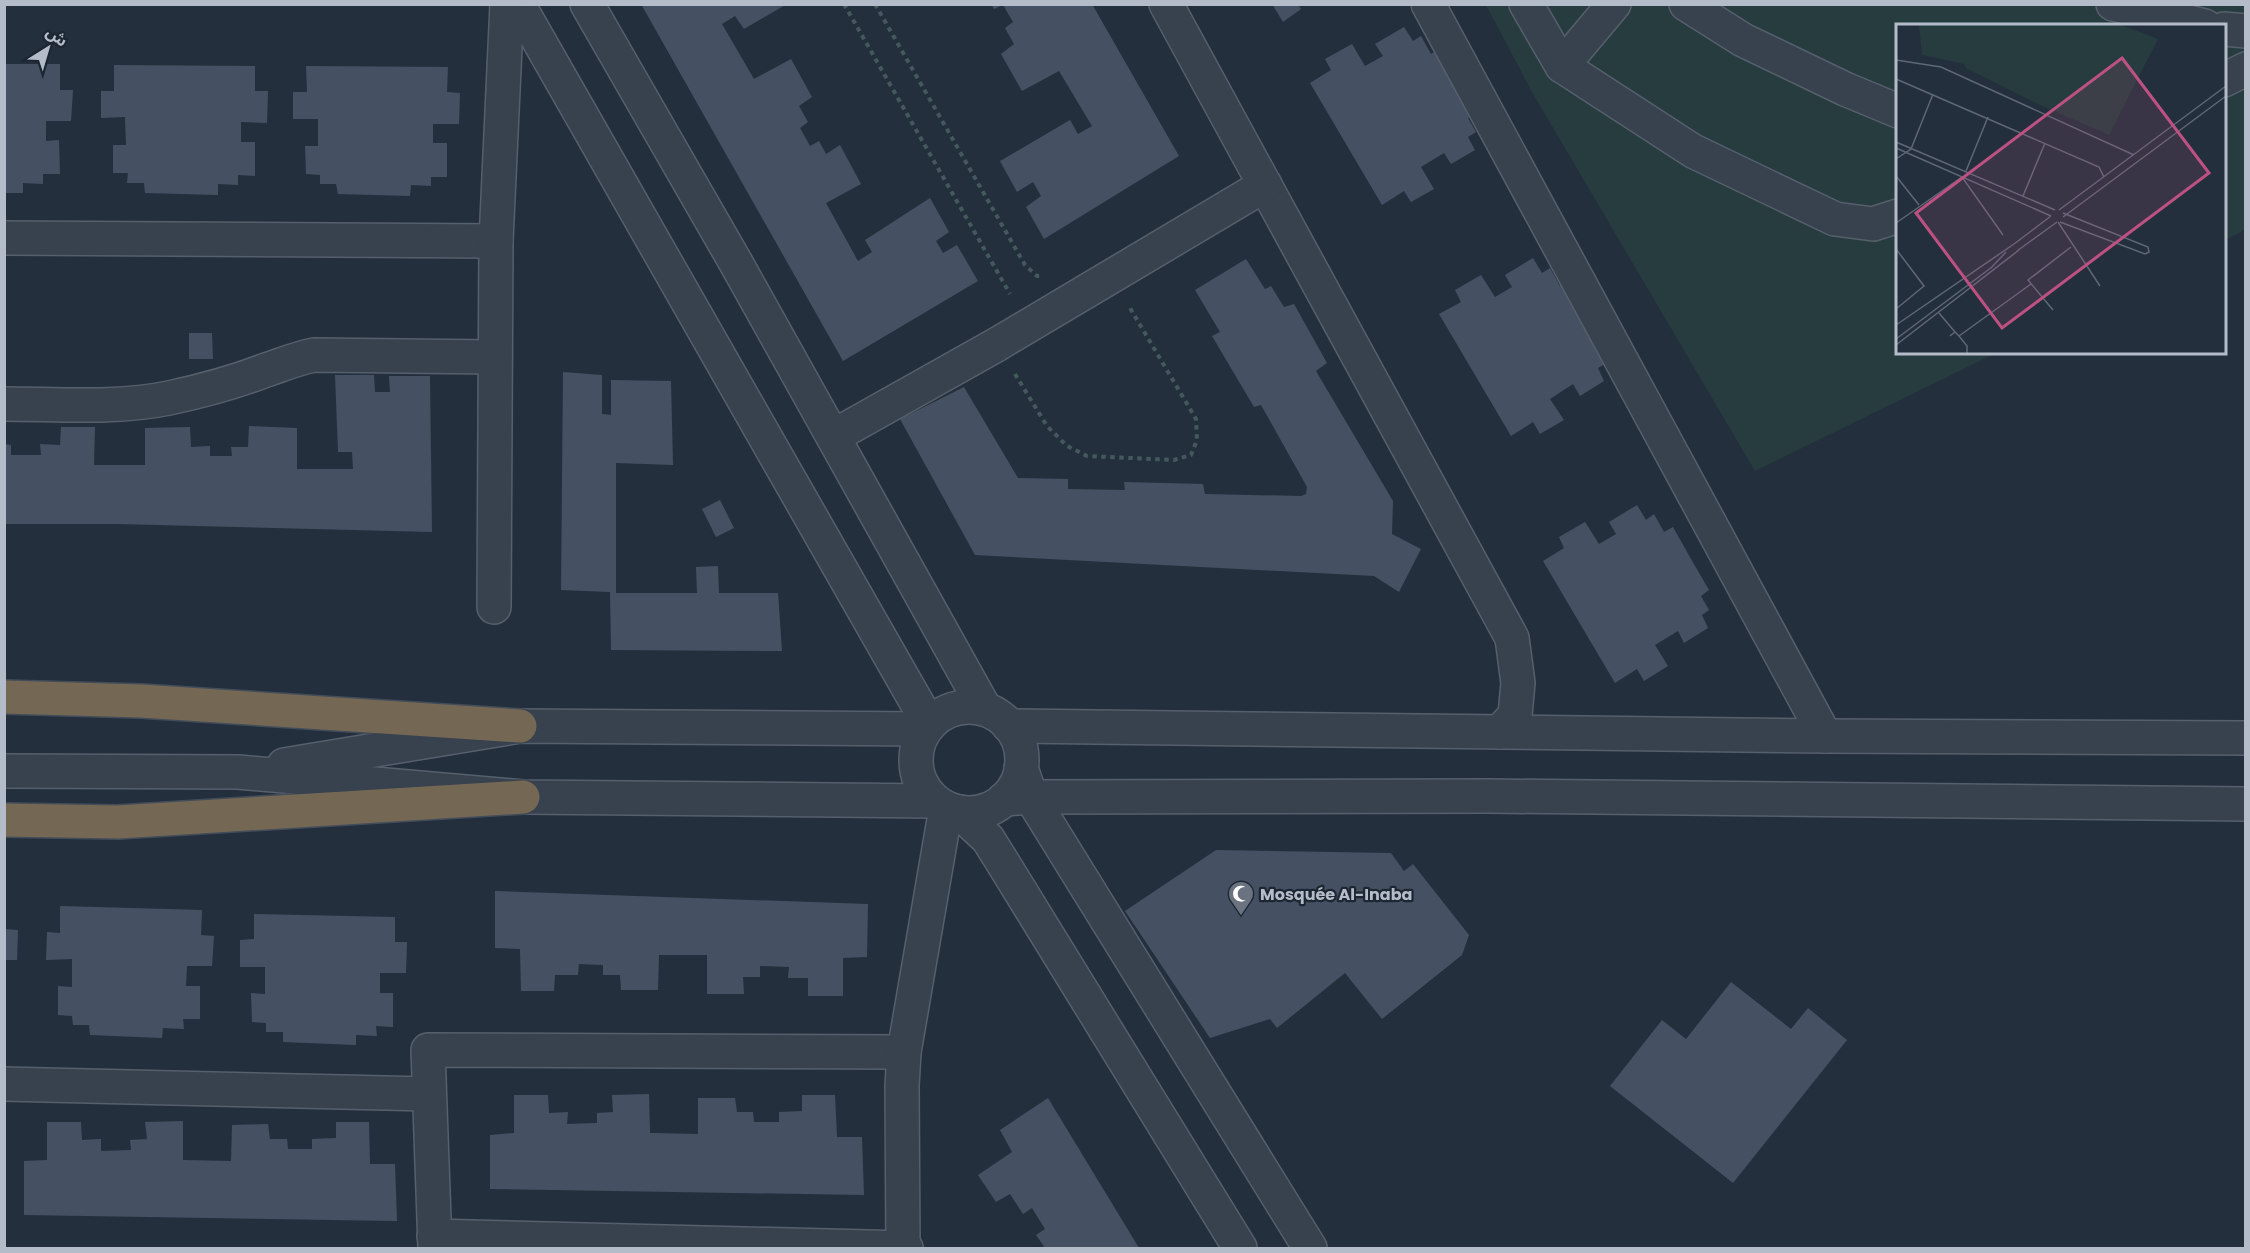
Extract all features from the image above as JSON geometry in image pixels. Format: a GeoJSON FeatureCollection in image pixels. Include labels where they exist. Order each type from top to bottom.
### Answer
{"type":"FeatureCollection","features":[{"type":"Feature","properties":{"kind":"highway"},"geometry":{"type":"LineString","coordinates":[[4,697],[141,701],[520,726]]}},
{"type":"Feature","properties":{"kind":"highway"},"geometry":{"type":"LineString","coordinates":[[4,820],[118,822],[523,797]]}},
{"type":"Feature","properties":{"kind":"street"},"geometry":{"type":"LineString","coordinates":[[494,607],[496,241],[507,4]]}},
{"type":"Feature","properties":{"kind":"street"},"geometry":{"type":"LineString","coordinates":[[518,4],[927,726]]}},
{"type":"Feature","properties":{"kind":"street"},"geometry":{"type":"LineString","coordinates":[[587,4],[997,718],[1017,738],[1021,753],[1019,788],[1310,1248]]}},
{"type":"Feature","properties":{"kind":"street"},"geometry":{"type":"LineString","coordinates":[[1166,4],[1512,638],[1518,683],[1515,715],[1500,732]]}},
{"type":"Feature","properties":{"kind":"street"},"geometry":{"type":"LineString","coordinates":[[1428,4],[1825,736]]}},
{"type":"Feature","properties":{"kind":"street"},"geometry":{"type":"LineString","coordinates":[[1526,4],[1562,66],[1693,151],[1835,219],[1873,224],[1896,217]]}},
{"type":"Feature","properties":{"kind":"street"},"geometry":{"type":"LineString","coordinates":[[1562,66],[1614,4]]}},
{"type":"Feature","properties":{"kind":"street"},"geometry":{"type":"LineString","coordinates":[[1686,4],[1743,40],[1845,89],[1896,110]]}},
{"type":"Feature","properties":{"kind":"street"},"geometry":{"type":"LineString","coordinates":[[2113,4],[2197,24]]}},
{"type":"Feature","properties":{"kind":"street"},"geometry":{"type":"LineString","coordinates":[[2226,28],[2246,31]]}},
{"type":"Feature","properties":{"kind":"street"},"geometry":{"type":"LineString","coordinates":[[2226,79],[2246,69]]}},
{"type":"Feature","properties":{"kind":"street"},"geometry":{"type":"LineString","coordinates":[[834,436],[996,345],[1265,185]]}},
{"type":"Feature","properties":{"kind":"street"},"geometry":{"type":"LineString","coordinates":[[4,238],[496,241]]}},
{"type":"Feature","properties":{"kind":"street"},"geometry":{"type":"LineString","coordinates":[[4,404],[126,403],[167,398],[238,380],[289,360],[314,356],[495,357]]}},
{"type":"Feature","properties":{"kind":"street"},"geometry":{"type":"LineString","coordinates":[[1240,1248],[988,839],[922,786],[916,767],[916,747],[927,726],[941,714],[970,707],[997,718],[1500,732],[2246,738]]}},
{"type":"Feature","properties":{"kind":"street"},"geometry":{"type":"LineString","coordinates":[[238,772],[520,726],[927,726]]}},
{"type":"Feature","properties":{"kind":"street"},"geometry":{"type":"LineString","coordinates":[[4,771],[238,772],[523,797],[947,807],[975,812],[991,808],[1019,788],[2246,804]]}},
{"type":"Feature","properties":{"kind":"street"},"geometry":{"type":"LineString","coordinates":[[904,1052],[428,1050],[434,1242],[904,1248],[902,1086],[904,1052],[947,807]]}},
{"type":"Feature","properties":{"kind":"street"},"geometry":{"type":"LineString","coordinates":[[4,1084],[429,1094]]}},
{"type":"Feature","properties":{"kind":"path"},"geometry":{"type":"LineString","coordinates":[[844,4],[1028,326]]}},
{"type":"Feature","properties":{"kind":"path"},"geometry":{"type":"LineString","coordinates":[[875,4],[1025,265],[1037,276],[1046,276]]}},
{"type":"Feature","properties":{"kind":"path"},"geometry":{"type":"LineString","coordinates":[[996,345],[1047,426],[1067,446],[1087,456],[1174,460],[1191,455],[1197,440],[1196,419],[1111,277]]}},
{"type":"Feature","properties":{"kind":"green space"},"geometry":{"type":"Polygon","coordinates":[[[1486,5],[2245,5],[2245,230],[2226,240],[2226,24],[1896,24],[1896,354],[1994,354],[1755,471],[1532,92],[1486,5]]]}},
{"type":"Feature","properties":{"kind":"building"},"geometry":{"type":"Polygon","coordinates":[[[641,4],[787,4],[744,29],[735,16],[722,24],[754,79],[791,59],[812,97],[799,106],[808,122],[800,128],[810,146],[819,141],[826,154],[840,145],[861,184],[826,203],[858,261],[872,252],[865,240],[930,198],[949,232],[936,241],[943,253],[957,245],[978,281],[843,361],[641,4]]]}},
{"type":"Feature","properties":{"kind":"building"},"geometry":{"type":"Polygon","coordinates":[[[991,4],[1092,4],[1179,156],[1044,239],[1026,207],[1041,196],[1033,182],[1017,192],[1000,161],[1070,120],[1078,134],[1092,126],[1059,71],[1022,91],[1001,54],[1014,44],[1005,28],[1013,22],[1003,5],[994,9],[991,4]]]}},
{"type":"Feature","properties":{"kind":"building"},"geometry":{"type":"Polygon","coordinates":[[[1272,4],[1298,4],[1301,9],[1283,22],[1272,4]]]}},
{"type":"Feature","properties":{"kind":"building"},"geometry":{"type":"Polygon","coordinates":[[[1404,27],[1413,41],[1421,36],[1431,54],[1440,49],[1476,112],[1468,118],[1476,132],[1468,137],[1475,150],[1451,164],[1444,153],[1421,167],[1434,189],[1411,202],[1404,191],[1382,205],[1310,83],[1331,70],[1325,59],[1352,44],[1365,66],[1383,56],[1375,44],[1404,27]]]}},
{"type":"Feature","properties":{"kind":"building"},"geometry":{"type":"Polygon","coordinates":[[[4,64],[60,64],[60,90],[73,90],[71,121],[46,121],[46,141],[59,140],[60,174],[43,174],[43,184],[23,183],[23,193],[4,193],[4,64]]]}},
{"type":"Feature","properties":{"kind":"building"},"geometry":{"type":"Polygon","coordinates":[[[114,65],[255,66],[255,91],[268,91],[267,123],[241,122],[241,142],[255,142],[255,176],[238,175],[238,185],[218,184],[218,195],[145,193],[144,183],[127,183],[128,173],[113,173],[113,145],[126,145],[125,117],[101,118],[101,91],[114,91],[114,65]]]}},
{"type":"Feature","properties":{"kind":"building"},"geometry":{"type":"Polygon","coordinates":[[[306,66],[448,67],[447,92],[460,93],[459,124],[433,124],[433,143],[447,143],[447,177],[431,177],[431,186],[411,185],[410,196],[338,194],[336,184],[320,184],[320,175],[306,174],[305,146],[318,146],[318,119],[293,119],[293,92],[307,92],[306,66]]]}},
{"type":"Feature","properties":{"kind":"building"},"geometry":{"type":"Polygon","coordinates":[[[1533,258],[1542,273],[1550,268],[1560,286],[1569,280],[1605,364],[1598,368],[1604,381],[1580,396],[1573,384],[1550,399],[1564,420],[1540,434],[1533,422],[1511,436],[1439,314],[1461,302],[1455,290],[1481,275],[1495,297],[1512,287],[1505,275],[1533,258]]]}},
{"type":"Feature","properties":{"kind":"building"},"geometry":{"type":"Polygon","coordinates":[[[1246,259],[1265,289],[1271,286],[1284,307],[1294,304],[1327,363],[1316,371],[1393,501],[1392,534],[1421,549],[1399,592],[1374,576],[975,555],[900,419],[964,387],[1018,478],[1068,479],[1068,489],[1125,490],[1124,482],[1203,484],[1205,494],[1301,496],[1306,494],[1307,487],[1261,405],[1254,407],[1212,336],[1220,332],[1195,290],[1246,259]]]}},
{"type":"Feature","properties":{"kind":"building"},"geometry":{"type":"Polygon","coordinates":[[[189,333],[212,333],[213,359],[189,359],[189,333]]]}},
{"type":"Feature","properties":{"kind":"building"},"geometry":{"type":"Polygon","coordinates":[[[563,372],[602,375],[602,414],[611,415],[611,380],[671,381],[673,465],[616,463],[616,593],[697,593],[696,567],[718,566],[719,593],[778,593],[782,651],[611,650],[610,592],[561,590],[563,372]]]}},
{"type":"Feature","properties":{"kind":"building"},"geometry":{"type":"Polygon","coordinates":[[[335,375],[374,375],[375,392],[390,392],[389,376],[430,376],[432,532],[118,524],[4,524],[4,444],[11,445],[11,455],[41,455],[40,444],[60,445],[61,427],[95,427],[94,465],[145,465],[145,428],[190,427],[191,447],[210,446],[210,456],[232,456],[231,447],[248,447],[249,426],[297,428],[297,469],[353,469],[352,452],[338,452],[335,375]]]}},
{"type":"Feature","properties":{"kind":"building"},"geometry":{"type":"Polygon","coordinates":[[[720,500],[734,528],[716,537],[702,509],[720,500]]]}},
{"type":"Feature","properties":{"kind":"building"},"geometry":{"type":"Polygon","coordinates":[[[1637,505],[1646,520],[1654,514],[1664,532],[1673,527],[1709,590],[1701,596],[1709,610],[1702,615],[1708,628],[1684,643],[1678,631],[1655,645],[1668,666],[1644,681],[1637,669],[1615,683],[1543,561],[1564,548],[1559,537],[1585,522],[1599,544],[1616,534],[1609,522],[1637,505]]]}},
{"type":"Feature","properties":{"kind":"building"},"geometry":{"type":"Polygon","coordinates":[[[1216,850],[1391,853],[1404,871],[1413,864],[1469,935],[1462,955],[1382,1019],[1345,973],[1277,1028],[1270,1019],[1210,1038],[1125,911],[1216,850]]]}},
{"type":"Feature","properties":{"kind":"building"},"geometry":{"type":"Polygon","coordinates":[[[495,891],[868,904],[867,957],[843,958],[843,996],[808,996],[808,978],[788,978],[789,967],[760,966],[760,977],[743,977],[744,994],[707,994],[707,955],[659,955],[658,990],[621,990],[620,975],[603,975],[603,965],[579,964],[578,975],[555,975],[554,991],[521,991],[520,949],[495,948],[495,891]]]}},
{"type":"Feature","properties":{"kind":"building"},"geometry":{"type":"Polygon","coordinates":[[[60,906],[202,910],[201,935],[214,936],[212,966],[187,966],[186,986],[200,986],[200,1019],[183,1019],[184,1029],[163,1028],[162,1038],[90,1035],[89,1025],[73,1025],[72,1016],[58,1015],[58,986],[72,987],[72,959],[46,960],[47,932],[60,933],[60,906]]]}},
{"type":"Feature","properties":{"kind":"building"},"geometry":{"type":"Polygon","coordinates":[[[254,914],[395,917],[395,942],[407,942],[406,973],[380,973],[380,993],[393,993],[393,1027],[376,1026],[377,1036],[356,1035],[356,1045],[283,1042],[283,1032],[266,1032],[266,1023],[252,1022],[251,993],[265,994],[265,967],[240,967],[240,940],[254,939],[254,914]]]}},
{"type":"Feature","properties":{"kind":"building"},"geometry":{"type":"Polygon","coordinates":[[[4,929],[18,930],[17,960],[4,960],[4,929]]]}},
{"type":"Feature","properties":{"kind":"building"},"geometry":{"type":"Polygon","coordinates":[[[1731,982],[1791,1029],[1808,1008],[1847,1040],[1733,1183],[1610,1086],[1662,1020],[1686,1039],[1731,982]]]}},
{"type":"Feature","properties":{"kind":"building"},"geometry":{"type":"Polygon","coordinates":[[[649,1094],[650,1133],[698,1134],[698,1098],[735,1098],[737,1112],[753,1112],[754,1122],[779,1122],[779,1112],[802,1111],[802,1095],[835,1095],[837,1137],[862,1137],[864,1195],[490,1189],[490,1135],[514,1133],[514,1095],[548,1095],[549,1113],[568,1112],[567,1124],[597,1123],[597,1113],[613,1112],[612,1095],[649,1094]]]}},
{"type":"Feature","properties":{"kind":"building"},"geometry":{"type":"Polygon","coordinates":[[[1048,1098],[1139,1248],[1045,1248],[1036,1235],[1045,1229],[1032,1208],[1023,1214],[1010,1194],[996,1202],[978,1175],[1012,1152],[1000,1130],[1048,1098]]]}},
{"type":"Feature","properties":{"kind":"building"},"geometry":{"type":"Polygon","coordinates":[[[183,1121],[183,1160],[231,1161],[232,1125],[268,1124],[270,1139],[287,1139],[288,1149],[312,1149],[312,1139],[336,1138],[336,1122],[369,1122],[370,1164],[395,1164],[397,1221],[24,1215],[24,1161],[47,1160],[47,1122],[81,1122],[82,1140],[101,1139],[101,1151],[131,1150],[130,1140],[147,1139],[145,1122],[183,1121]]]}},
{"type":"Feature","properties":{"kind":"place","name":"Mosquée Al-Inaba"},"geometry":{"type":"Point","coordinates":[1241,917]}}]}
